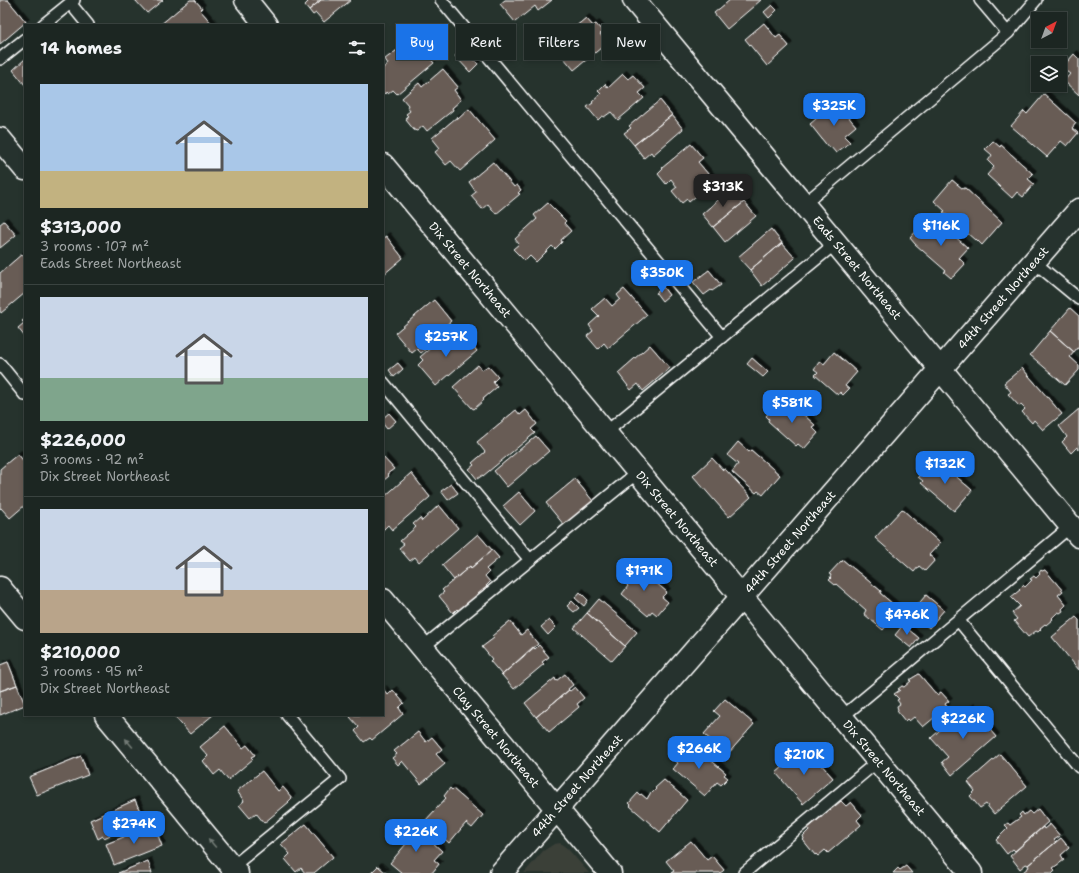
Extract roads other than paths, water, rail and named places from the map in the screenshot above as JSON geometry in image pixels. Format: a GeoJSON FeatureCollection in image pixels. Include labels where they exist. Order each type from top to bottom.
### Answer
{"type":"FeatureCollection","features":[{"type":"Feature","properties":{"kind":"street"},"geometry":{"type":"LineString","coordinates":[[246,0],[265,24]]}},
{"type":"Feature","properties":{"kind":"street","name":"Eads Street Northeast"},"geometry":{"type":"LineString","coordinates":[[634,0],[1075,531]]}},
{"type":"Feature","properties":{"kind":"street"},"geometry":{"type":"LineString","coordinates":[[0,139],[24,168]]}},
{"type":"Feature","properties":{"kind":"street","name":"Dix Street Northeast"},"geometry":{"type":"LineString","coordinates":[[384,166],[971,873]]}},
{"type":"Feature","properties":{"kind":"street","name":"44th Street Northeast"},"geometry":{"type":"LineString","coordinates":[[501,873],[1079,210]]}},
{"type":"Feature","properties":{"kind":"street"},"geometry":{"type":"LineString","coordinates":[[0,588],[24,617]]}},
{"type":"Feature","properties":{"kind":"street","name":"Clay Street Northeast"},"geometry":{"type":"LineString","coordinates":[[384,601],[556,810],[610,873]]}},
{"type":"Feature","properties":{"kind":"street"},"geometry":{"type":"LineString","coordinates":[[107,716],[235,870]]}},
{"type":"Feature","properties":{"kind":"lane"},"geometry":{"type":"LineString","coordinates":[[441,0],[722,337]]}},
{"type":"Feature","properties":{"kind":"lane"},"geometry":{"type":"LineString","coordinates":[[980,0],[1008,33]]}},
{"type":"Feature","properties":{"kind":"lane"},"geometry":{"type":"LineString","coordinates":[[804,204],[1008,33],[1036,0]]}},
{"type":"Feature","properties":{"kind":"lane"},"geometry":{"type":"LineString","coordinates":[[44,24],[72,2],[87,24]]}},
{"type":"Feature","properties":{"kind":"lane"},"geometry":{"type":"LineString","coordinates":[[0,59],[24,40]]}},
{"type":"Feature","properties":{"kind":"lane"},"geometry":{"type":"LineString","coordinates":[[605,433],[836,243]]}},
{"type":"Feature","properties":{"kind":"lane"},"geometry":{"type":"LineString","coordinates":[[1034,262],[1079,299]]}},
{"type":"Feature","properties":{"kind":"lane"},"geometry":{"type":"LineString","coordinates":[[0,364],[24,394]]}},
{"type":"Feature","properties":{"kind":"lane"},"geometry":{"type":"LineString","coordinates":[[384,383],[530,560]]}},
{"type":"Feature","properties":{"kind":"lane"},"geometry":{"type":"LineString","coordinates":[[422,648],[638,472]]}},
{"type":"Feature","properties":{"kind":"lane"},"geometry":{"type":"LineString","coordinates":[[842,717],[959,621],[1075,531]]}},
{"type":"Feature","properties":{"kind":"lane"},"geometry":{"type":"LineString","coordinates":[[959,621],[1079,766]]}},
{"type":"Feature","properties":{"kind":"lane"},"geometry":{"type":"LineString","coordinates":[[235,870],[340,779],[288,716]]}},
{"type":"Feature","properties":{"kind":"lane"},"geometry":{"type":"LineString","coordinates":[[744,873],[878,761]]}}]}
